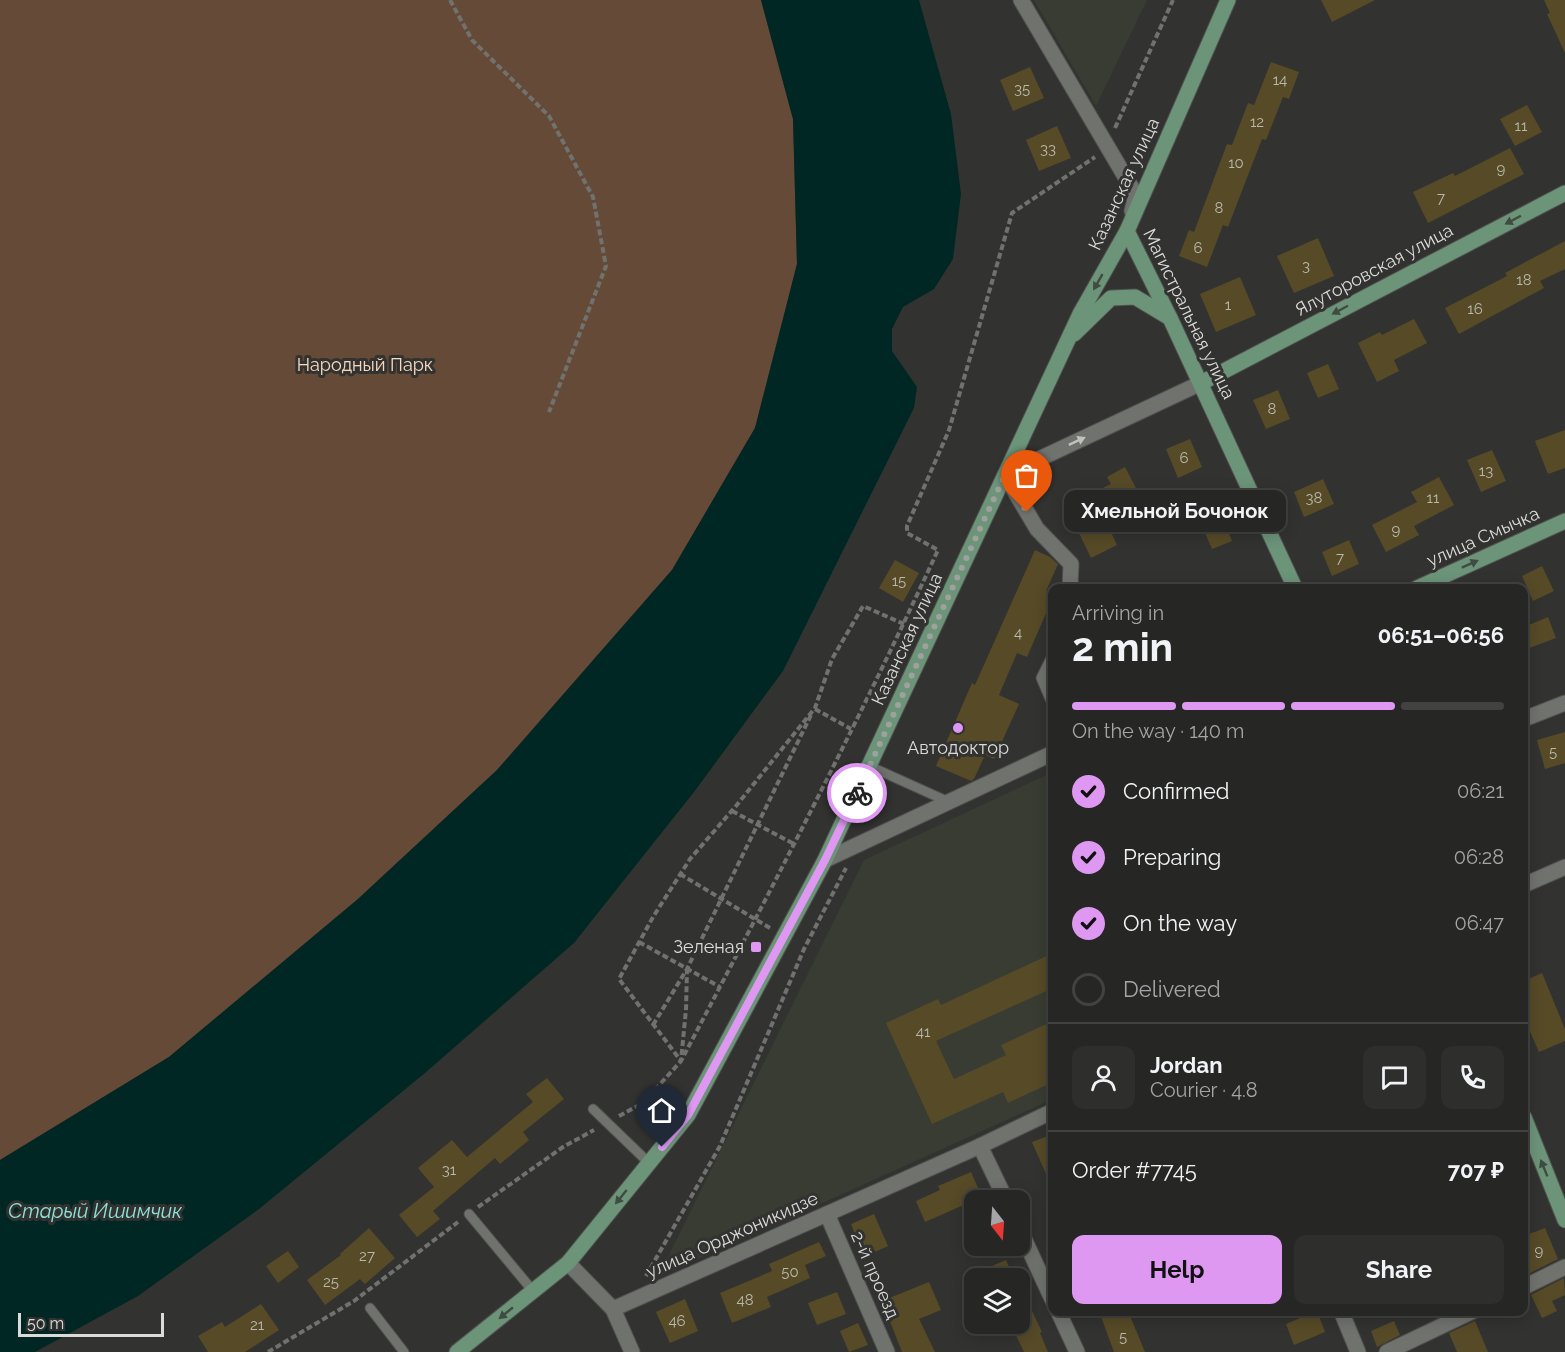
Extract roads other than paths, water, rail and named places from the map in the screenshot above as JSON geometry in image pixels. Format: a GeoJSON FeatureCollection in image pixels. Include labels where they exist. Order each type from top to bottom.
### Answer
{"type":"FeatureCollection","features":[{"type":"Feature","properties":{"kind":"main road","name":"Казанская улица"},"geometry":{"type":"LineString","coordinates":[[568,1263],[688,1115],[825,860],[1080,314],[1127,231],[1223,2]]}},
{"type":"Feature","properties":{"kind":"main road","name":"Ялуторовская улица"},"geometry":{"type":"LineString","coordinates":[[1201,383],[1565,193]]}},
{"type":"Feature","properties":{"kind":"main road","name":"Магистральная улица"},"geometry":{"type":"LineString","coordinates":[[1127,231],[1201,383],[1293,584]]}},
{"type":"Feature","properties":{"kind":"main road"},"geometry":{"type":"LineString","coordinates":[[1068,340],[1111,298],[1135,297],[1170,318]]}},
{"type":"Feature","properties":{"kind":"main road","name":"улица Смычка"},"geometry":{"type":"LineString","coordinates":[[1426,584],[1565,521]]}},
{"type":"Feature","properties":{"kind":"main road"},"geometry":{"type":"LineString","coordinates":[[1528,1127],[1565,1220]]}},
{"type":"Feature","properties":{"kind":"main road"},"geometry":{"type":"LineString","coordinates":[[457,1352],[568,1263]]}},
{"type":"Feature","properties":{"kind":"street","name":"Магистральная улица"},"geometry":{"type":"LineString","coordinates":[[1021,0],[1136,195],[1127,231]]}},
{"type":"Feature","properties":{"kind":"street"},"geometry":{"type":"LineString","coordinates":[[1070,584],[1071,564],[1037,529],[1005,475],[1201,383]]}},
{"type":"Feature","properties":{"kind":"street"},"geometry":{"type":"LineString","coordinates":[[1528,717],[1565,702]]}},
{"type":"Feature","properties":{"kind":"street"},"geometry":{"type":"LineString","coordinates":[[825,860],[1048,755]]}},
{"type":"Feature","properties":{"kind":"street"},"geometry":{"type":"LineString","coordinates":[[1528,883],[1565,867]]}},
{"type":"Feature","properties":{"kind":"street","name":"улица Орджоникидзе"},"geometry":{"type":"LineString","coordinates":[[613,1309],[980,1146],[1048,1113]]}},
{"type":"Feature","properties":{"kind":"street"},"geometry":{"type":"LineString","coordinates":[[980,1146],[1001,1190]]}},
{"type":"Feature","properties":{"kind":"street","name":"2-й проезд"},"geometry":{"type":"LineString","coordinates":[[827,1214],[888,1352]]}},
{"type":"Feature","properties":{"kind":"street"},"geometry":{"type":"LineString","coordinates":[[1030,1252],[1048,1290]]}},
{"type":"Feature","properties":{"kind":"street"},"geometry":{"type":"LineString","coordinates":[[568,1263],[613,1309],[632,1352]]}},
{"type":"Feature","properties":{"kind":"street"},"geometry":{"type":"LineString","coordinates":[[1528,1285],[1565,1267]]}},
{"type":"Feature","properties":{"kind":"street"},"geometry":{"type":"LineString","coordinates":[[1060,1316],[1077,1352]]}},
{"type":"Feature","properties":{"kind":"street"},"geometry":{"type":"LineString","coordinates":[[1343,1316],[1358,1352]]}},
{"type":"Feature","properties":{"kind":"street"},"geometry":{"type":"LineString","coordinates":[[1388,1352],[1463,1316]]}},
{"type":"Feature","properties":{"kind":"lane"},"geometry":{"type":"LineString","coordinates":[[1048,662],[1041,678],[1048,694]]}},
{"type":"Feature","properties":{"kind":"lane"},"geometry":{"type":"LineString","coordinates":[[869,766],[949,802]]}},
{"type":"Feature","properties":{"kind":"lane"},"geometry":{"type":"LineString","coordinates":[[593,1109],[649,1163]]}},
{"type":"Feature","properties":{"kind":"lane"},"geometry":{"type":"LineString","coordinates":[[469,1214],[533,1291]]}},
{"type":"Feature","properties":{"kind":"lane"},"geometry":{"type":"LineString","coordinates":[[370,1308],[404,1352]]}},
{"type":"Feature","properties":{"kind":"water","name":"Старый Ишимчик"},"geometry":{"type":"Polygon","coordinates":[[[761,0],[919,0],[951,114],[961,194],[953,259],[934,289],[903,307],[892,329],[892,351],[917,387],[914,408],[783,671],[694,792],[574,943],[425,1073],[259,1209],[138,1296],[35,1352],[0,1352],[0,1160],[169,1057],[358,899],[497,770],[672,570],[755,428],[797,264],[793,119],[761,0]]]}},
{"type":"Feature","properties":{"kind":"place","name":"Хмельной Бочонок"},"geometry":{"type":"Point","coordinates":[1027,512]}},
{"type":"Feature","properties":{"kind":"place","name":"Автодоктор"},"geometry":{"type":"Point","coordinates":[958,728]}},
{"type":"Feature","properties":{"kind":"place","name":"Зеленая"},"geometry":{"type":"Point","coordinates":[756,947]}},
{"type":"Feature","properties":{"kind":"park label","name":"Народный Парк"},"geometry":{"type":"Point","coordinates":[365,365]}}]}
